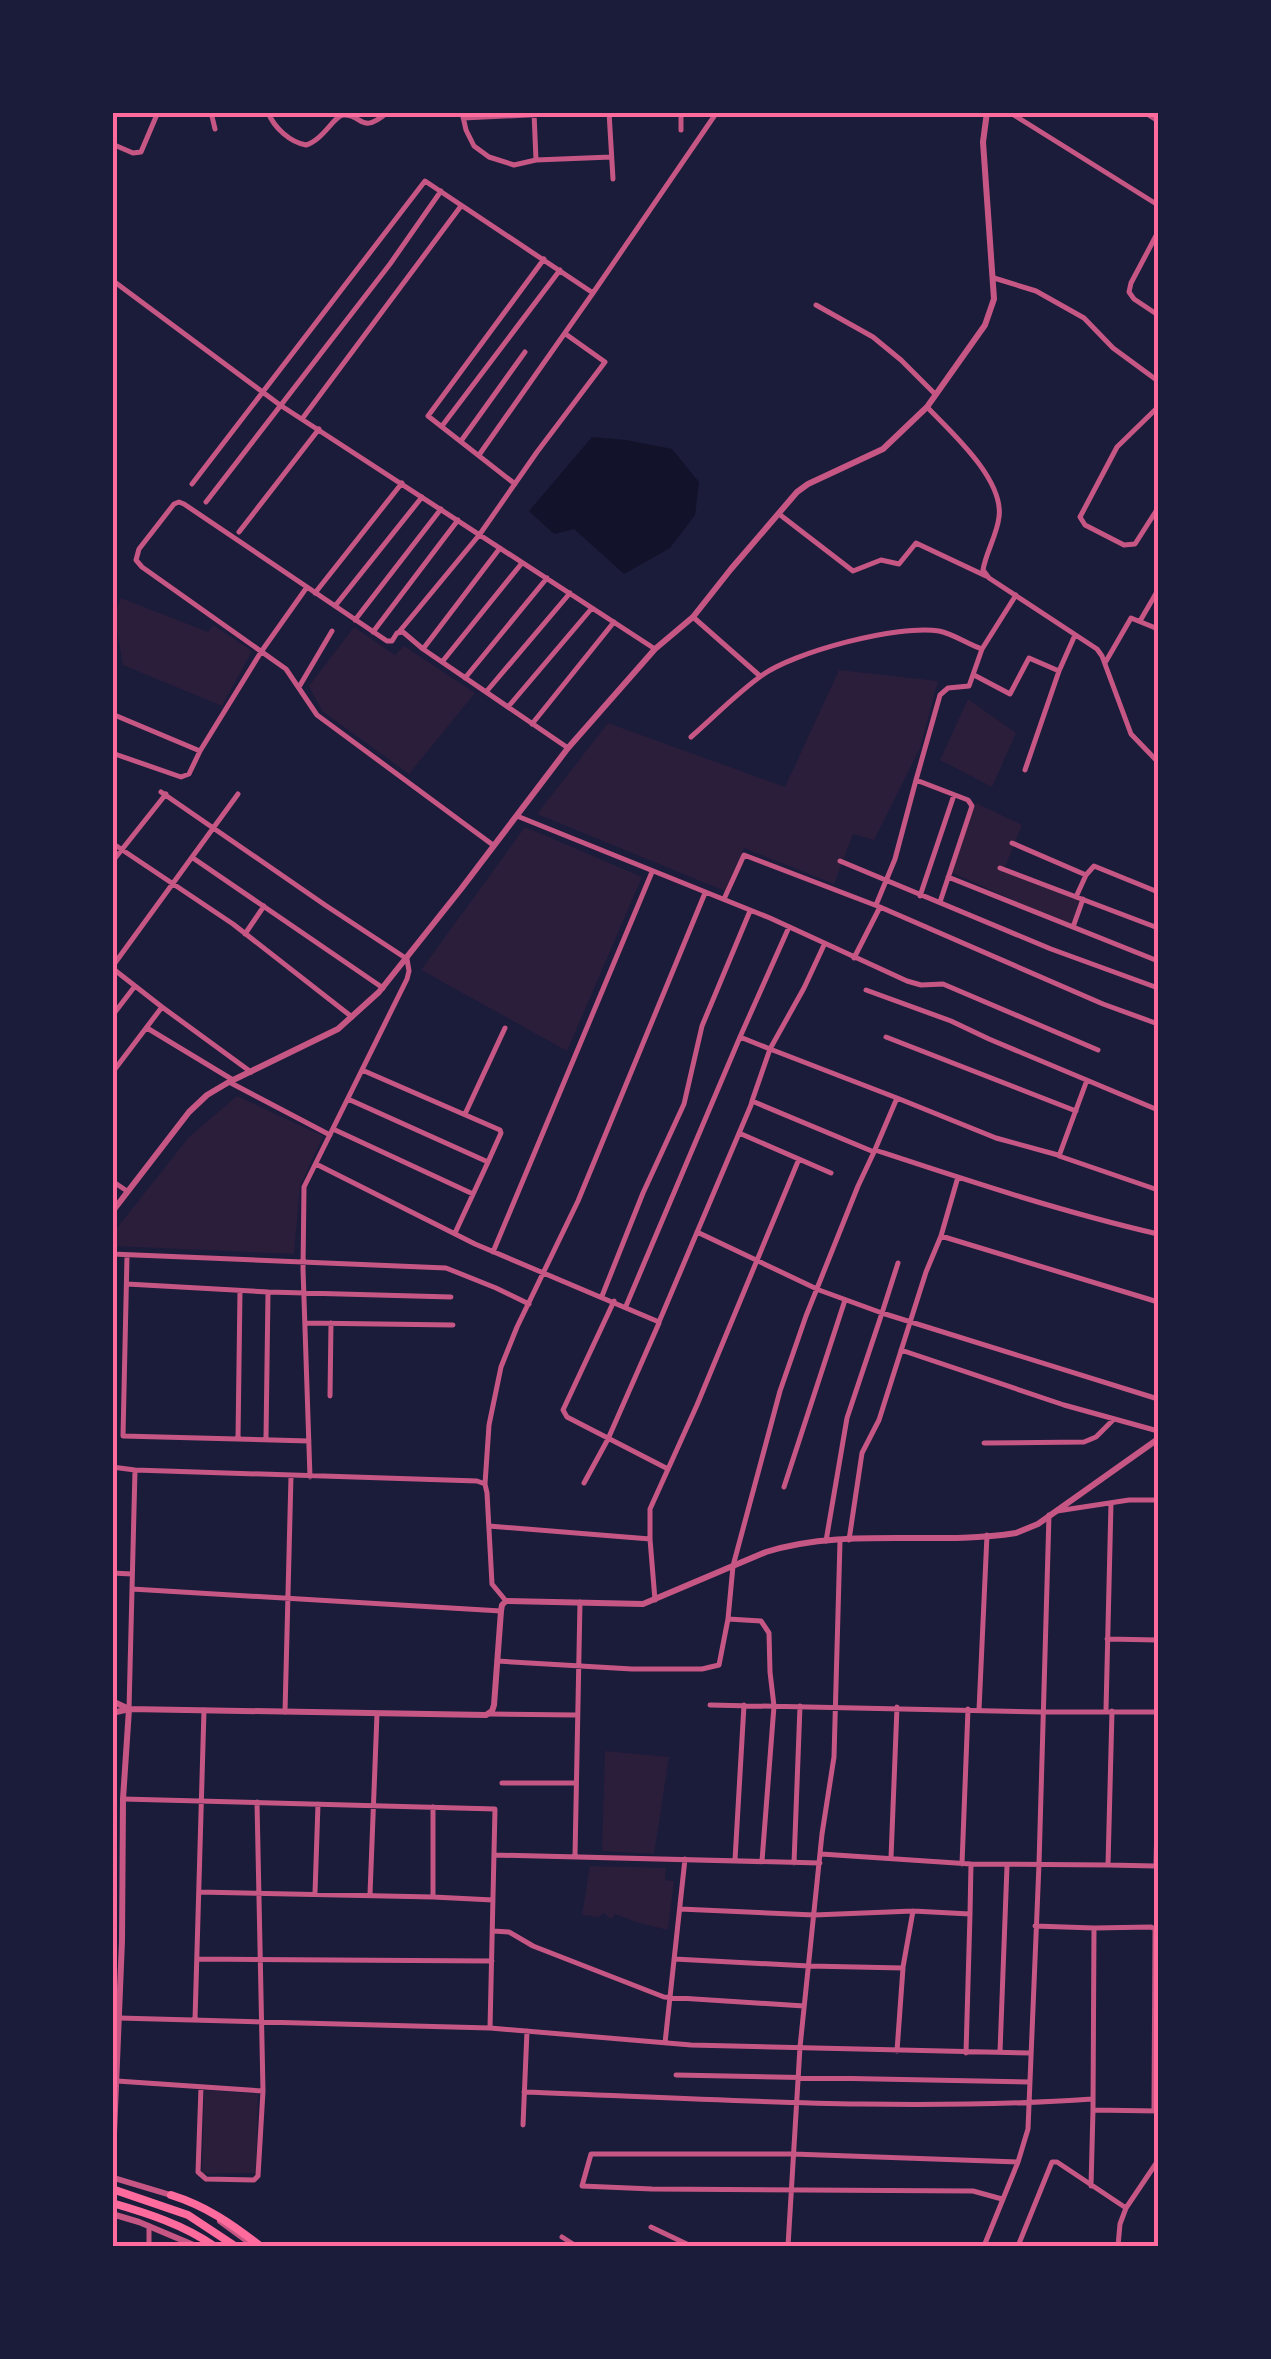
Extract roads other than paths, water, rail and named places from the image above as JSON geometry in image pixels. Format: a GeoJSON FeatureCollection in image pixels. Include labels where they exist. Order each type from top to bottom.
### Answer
{"type":"FeatureCollection","features":[{"type":"Feature","properties":{"kind":"main road"},"geometry":{"type":"LineString","coordinates":[[113,2182],[188,2215],[235,2246]]}},
{"type":"Feature","properties":{"kind":"main road"},"geometry":{"type":"LineString","coordinates":[[171,2195],[199,2204],[257,2246]]}},
{"type":"Feature","properties":{"kind":"main road"},"geometry":{"type":"LineString","coordinates":[[112,2202],[149,2214],[214,2246]]}},
{"type":"Feature","properties":{"kind":"street"},"geometry":{"type":"LineString","coordinates":[[112,144],[133,154],[141,152],[158,112]]}},
{"type":"Feature","properties":{"kind":"street"},"geometry":{"type":"LineString","coordinates":[[211,112],[215,129]]}},
{"type":"Feature","properties":{"kind":"street"},"geometry":{"type":"LineString","coordinates":[[268,112],[291,140],[306,145],[319,139],[343,114],[359,122],[376,122],[388,112]]}},
{"type":"Feature","properties":{"kind":"street"},"geometry":{"type":"LineString","coordinates":[[358,112],[359,122]]}},
{"type":"Feature","properties":{"kind":"street"},"geometry":{"type":"LineString","coordinates":[[590,112],[463,115],[474,146],[490,157],[514,165],[536,160],[612,158]]}},
{"type":"Feature","properties":{"kind":"street"},"geometry":{"type":"LineString","coordinates":[[609,112],[612,179]]}},
{"type":"Feature","properties":{"kind":"street"},"geometry":{"type":"LineString","coordinates":[[680,112],[681,130]]}},
{"type":"Feature","properties":{"kind":"street"},"geometry":{"type":"LineString","coordinates":[[479,456],[717,112]]}},
{"type":"Feature","properties":{"kind":"street"},"geometry":{"type":"LineString","coordinates":[[112,1212],[190,1112],[207,1096],[353,1018],[408,959],[568,748],[655,649],[693,618],[797,492],[883,449],[927,407],[985,325],[994,299],[983,142],[988,112]]}},
{"type":"Feature","properties":{"kind":"street"},"geometry":{"type":"LineString","coordinates":[[1009,112],[1158,205]]}},
{"type":"Feature","properties":{"kind":"street"},"geometry":{"type":"LineString","coordinates":[[1144,112],[1158,121]]}},
{"type":"Feature","properties":{"kind":"street"},"geometry":{"type":"LineString","coordinates":[[534,114],[536,160]]}},
{"type":"Feature","properties":{"kind":"street"},"geometry":{"type":"LineString","coordinates":[[192,484],[423,182],[594,293]]}},
{"type":"Feature","properties":{"kind":"street"},"geometry":{"type":"LineString","coordinates":[[206,502],[390,264],[441,191]]}},
{"type":"Feature","properties":{"kind":"street"},"geometry":{"type":"LineString","coordinates":[[302,418],[461,206]]}},
{"type":"Feature","properties":{"kind":"street"},"geometry":{"type":"LineString","coordinates":[[1158,232],[1129,292],[1134,300],[1158,315]]}},
{"type":"Feature","properties":{"kind":"street"},"geometry":{"type":"LineString","coordinates":[[515,484],[428,416],[544,259]]}},
{"type":"Feature","properties":{"kind":"street"},"geometry":{"type":"LineString","coordinates":[[442,426],[560,270]]}},
{"type":"Feature","properties":{"kind":"street"},"geometry":{"type":"LineString","coordinates":[[994,278],[1036,291],[1084,318],[1113,348],[1158,381]]}},
{"type":"Feature","properties":{"kind":"street"},"geometry":{"type":"LineString","coordinates":[[112,280],[280,405],[655,649]]}},
{"type":"Feature","properties":{"kind":"street"},"geometry":{"type":"LineString","coordinates":[[816,305],[872,338],[936,394]]}},
{"type":"Feature","properties":{"kind":"street"},"geometry":{"type":"LineString","coordinates":[[494,845],[329,725],[286,670],[136,560],[139,549],[179,502],[390,642],[480,534],[605,362],[566,334]]}},
{"type":"Feature","properties":{"kind":"street"},"geometry":{"type":"LineString","coordinates":[[461,442],[525,352]]}},
{"type":"Feature","properties":{"kind":"street"},"geometry":{"type":"LineString","coordinates":[[1158,406],[1117,448],[1080,517],[1085,526],[1130,546],[1136,544],[1158,508]]}},
{"type":"Feature","properties":{"kind":"street"},"geometry":{"type":"LineString","coordinates":[[927,407],[980,462],[998,502],[998,523],[982,570],[990,578]]}},
{"type":"Feature","properties":{"kind":"street"},"geometry":{"type":"LineString","coordinates":[[239,532],[319,429]]}},
{"type":"Feature","properties":{"kind":"street"},"geometry":{"type":"LineString","coordinates":[[316,594],[402,483]]}},
{"type":"Feature","properties":{"kind":"street"},"geometry":{"type":"LineString","coordinates":[[335,606],[422,497]]}},
{"type":"Feature","properties":{"kind":"street"},"geometry":{"type":"LineString","coordinates":[[355,620],[442,509]]}},
{"type":"Feature","properties":{"kind":"street"},"geometry":{"type":"LineString","coordinates":[[778,514],[853,571],[881,560],[899,564],[916,543],[990,578],[1097,649],[1132,734],[1158,762]]}},
{"type":"Feature","properties":{"kind":"street"},"geometry":{"type":"LineString","coordinates":[[373,632],[458,520]]}},
{"type":"Feature","properties":{"kind":"street"},"geometry":{"type":"LineString","coordinates":[[423,650],[500,548]]}},
{"type":"Feature","properties":{"kind":"street"},"geometry":{"type":"LineString","coordinates":[[442,662],[522,562]]}},
{"type":"Feature","properties":{"kind":"street"},"geometry":{"type":"LineString","coordinates":[[464,678],[548,578]]}},
{"type":"Feature","properties":{"kind":"street"},"geometry":{"type":"LineString","coordinates":[[112,753],[180,777],[189,774],[261,652],[306,588]]}},
{"type":"Feature","properties":{"kind":"street"},"geometry":{"type":"LineString","coordinates":[[1140,621],[1158,590]]}},
{"type":"Feature","properties":{"kind":"street"},"geometry":{"type":"LineString","coordinates":[[486,692],[570,593]]}},
{"type":"Feature","properties":{"kind":"street"},"geometry":{"type":"LineString","coordinates":[[854,958],[895,859],[940,694],[948,688],[966,687],[982,649],[1016,596]]}},
{"type":"Feature","properties":{"kind":"street"},"geometry":{"type":"LineString","coordinates":[[508,707],[592,608]]}},
{"type":"Feature","properties":{"kind":"street"},"geometry":{"type":"LineString","coordinates":[[693,618],[760,676]]}},
{"type":"Feature","properties":{"kind":"street"},"geometry":{"type":"LineString","coordinates":[[1105,663],[1131,618],[1158,629]]}},
{"type":"Feature","properties":{"kind":"street"},"geometry":{"type":"LineString","coordinates":[[532,724],[614,622]]}},
{"type":"Feature","properties":{"kind":"street"},"geometry":{"type":"LineString","coordinates":[[299,687],[332,631]]}},
{"type":"Feature","properties":{"kind":"street"},"geometry":{"type":"LineString","coordinates":[[691,737],[760,676],[831,645],[903,631],[940,632],[982,649]]}},
{"type":"Feature","properties":{"kind":"street"},"geometry":{"type":"LineString","coordinates":[[399,632],[568,748]]}},
{"type":"Feature","properties":{"kind":"street"},"geometry":{"type":"LineString","coordinates":[[1025,770],[1075,634]]}},
{"type":"Feature","properties":{"kind":"street"},"geometry":{"type":"LineString","coordinates":[[974,675],[1010,694],[1029,658],[1059,671]]}},
{"type":"Feature","properties":{"kind":"street"},"geometry":{"type":"LineString","coordinates":[[112,714],[200,751]]}},
{"type":"Feature","properties":{"kind":"street"},"geometry":{"type":"LineString","coordinates":[[916,780],[968,800],[972,806],[939,904]]}},
{"type":"Feature","properties":{"kind":"street"},"geometry":{"type":"LineString","coordinates":[[112,862],[164,793],[408,959]]}},
{"type":"Feature","properties":{"kind":"street"},"geometry":{"type":"LineString","coordinates":[[238,794],[112,967],[252,1073]]}},
{"type":"Feature","properties":{"kind":"street"},"geometry":{"type":"LineString","coordinates":[[920,896],[954,795]]}},
{"type":"Feature","properties":{"kind":"street"},"geometry":{"type":"LineString","coordinates":[[518,816],[750,910],[888,974],[915,984],[943,984],[1098,1050]]}},
{"type":"Feature","properties":{"kind":"street"},"geometry":{"type":"LineString","coordinates":[[112,842],[244,934],[353,1018]]}},
{"type":"Feature","properties":{"kind":"street"},"geometry":{"type":"LineString","coordinates":[[1012,843],[1086,874]]}},
{"type":"Feature","properties":{"kind":"street"},"geometry":{"type":"LineString","coordinates":[[724,899],[744,855],[878,906],[1158,1024]]}},
{"type":"Feature","properties":{"kind":"street"},"geometry":{"type":"LineString","coordinates":[[193,858],[383,988]]}},
{"type":"Feature","properties":{"kind":"street"},"geometry":{"type":"LineString","coordinates":[[840,861],[1051,949],[1158,988]]}},
{"type":"Feature","properties":{"kind":"street"},"geometry":{"type":"LineString","coordinates":[[1073,927],[1091,867],[1097,866],[1158,892]]}},
{"type":"Feature","properties":{"kind":"street"},"geometry":{"type":"LineString","coordinates":[[1000,868],[1158,928]]}},
{"type":"Feature","properties":{"kind":"street"},"geometry":{"type":"LineString","coordinates":[[494,1252],[652,872]]}},
{"type":"Feature","properties":{"kind":"street"},"geometry":{"type":"LineString","coordinates":[[948,876],[1158,959]]}},
{"type":"Feature","properties":{"kind":"street"},"geometry":{"type":"LineString","coordinates":[[506,1601],[492,1584],[485,1484],[489,1426],[498,1383],[705,893]]}},
{"type":"Feature","properties":{"kind":"street"},"geometry":{"type":"LineString","coordinates":[[244,934],[264,906]]}},
{"type":"Feature","properties":{"kind":"street"},"geometry":{"type":"LineString","coordinates":[[602,1296],[684,1104],[702,1026],[750,910]]}},
{"type":"Feature","properties":{"kind":"street"},"geometry":{"type":"LineString","coordinates":[[626,1306],[789,928]]}},
{"type":"Feature","properties":{"kind":"street"},"geometry":{"type":"LineString","coordinates":[[584,1483],[660,1322],[739,1134],[770,1048],[824,945]]}},
{"type":"Feature","properties":{"kind":"street"},"geometry":{"type":"LineString","coordinates":[[310,1476],[304,1187],[406,979],[408,959]]}},
{"type":"Feature","properties":{"kind":"street"},"geometry":{"type":"LineString","coordinates":[[112,1016],[136,986]]}},
{"type":"Feature","properties":{"kind":"street"},"geometry":{"type":"LineString","coordinates":[[866,990],[950,1021],[1158,1110]]}},
{"type":"Feature","properties":{"kind":"street"},"geometry":{"type":"LineString","coordinates":[[112,1073],[162,1007]]}},
{"type":"Feature","properties":{"kind":"street"},"geometry":{"type":"LineString","coordinates":[[147,1028],[231,1082],[331,1132],[473,1194]]}},
{"type":"Feature","properties":{"kind":"street"},"geometry":{"type":"LineString","coordinates":[[465,1114],[505,1028]]}},
{"type":"Feature","properties":{"kind":"street"},"geometry":{"type":"LineString","coordinates":[[740,1038],[996,1138],[1158,1190]]}},
{"type":"Feature","properties":{"kind":"street"},"geometry":{"type":"LineString","coordinates":[[886,1038],[1076,1111]]}},
{"type":"Feature","properties":{"kind":"street"},"geometry":{"type":"LineString","coordinates":[[362,1070],[501,1130],[454,1233]]}},
{"type":"Feature","properties":{"kind":"street"},"geometry":{"type":"LineString","coordinates":[[1058,1156],[1087,1080]]}},
{"type":"Feature","properties":{"kind":"street"},"geometry":{"type":"LineString","coordinates":[[348,1098],[488,1162]]}},
{"type":"Feature","properties":{"kind":"street"},"geometry":{"type":"LineString","coordinates":[[496,1661],[632,1669],[719,1665],[733,1566],[780,1390],[794,1346],[896,1098]]}},
{"type":"Feature","properties":{"kind":"street"},"geometry":{"type":"LineString","coordinates":[[752,1101],[875,1151],[1103,1221],[1158,1234]]}},
{"type":"Feature","properties":{"kind":"street"},"geometry":{"type":"LineString","coordinates":[[739,1134],[831,1172]]}},
{"type":"Feature","properties":{"kind":"street"},"geometry":{"type":"LineString","coordinates":[[656,1600],[650,1509],[799,1159]]}},
{"type":"Feature","properties":{"kind":"street"},"geometry":{"type":"LineString","coordinates":[[316,1164],[494,1252],[660,1322]]}},
{"type":"Feature","properties":{"kind":"street"},"geometry":{"type":"LineString","coordinates":[[788,2246],[800,2047],[834,1757],[844,1540],[862,1454],[876,1426],[958,1177]]}},
{"type":"Feature","properties":{"kind":"street"},"geometry":{"type":"LineString","coordinates":[[112,1182],[127,1191]]}},
{"type":"Feature","properties":{"kind":"street"},"geometry":{"type":"LineString","coordinates":[[697,1232],[817,1289],[882,1314],[1158,1398]]}},
{"type":"Feature","properties":{"kind":"street"},"geometry":{"type":"LineString","coordinates":[[941,1236],[1158,1302]]}},
{"type":"Feature","properties":{"kind":"street"},"geometry":{"type":"LineString","coordinates":[[112,1254],[446,1268],[529,1304]]}},
{"type":"Feature","properties":{"kind":"street"},"geometry":{"type":"LineString","coordinates":[[127,1256],[124,1436],[308,1441]]}},
{"type":"Feature","properties":{"kind":"street"},"geometry":{"type":"LineString","coordinates":[[826,1540],[849,1412],[898,1263]]}},
{"type":"Feature","properties":{"kind":"street"},"geometry":{"type":"LineString","coordinates":[[127,1284],[451,1297]]}},
{"type":"Feature","properties":{"kind":"street"},"geometry":{"type":"LineString","coordinates":[[238,1438],[240,1291]]}},
{"type":"Feature","properties":{"kind":"street"},"geometry":{"type":"LineString","coordinates":[[266,1438],[268,1292]]}},
{"type":"Feature","properties":{"kind":"street"},"geometry":{"type":"LineString","coordinates":[[784,1488],[845,1300]]}},
{"type":"Feature","properties":{"kind":"street"},"geometry":{"type":"LineString","coordinates":[[614,1301],[563,1406],[567,1417],[668,1469]]}},
{"type":"Feature","properties":{"kind":"street"},"geometry":{"type":"LineString","coordinates":[[305,1323],[454,1324]]}},
{"type":"Feature","properties":{"kind":"street"},"geometry":{"type":"LineString","coordinates":[[330,1396],[331,1323]]}},
{"type":"Feature","properties":{"kind":"street"},"geometry":{"type":"LineString","coordinates":[[901,1350],[1158,1430]]}},
{"type":"Feature","properties":{"kind":"street"},"geometry":{"type":"LineString","coordinates":[[984,1443],[1090,1441],[1114,1419]]}},
{"type":"Feature","properties":{"kind":"street"},"geometry":{"type":"LineString","coordinates":[[489,1714],[494,1705],[501,1612],[506,1601],[643,1604],[776,1549],[826,1540],[1004,1535],[1028,1530],[1158,1439]]}},
{"type":"Feature","properties":{"kind":"street"},"geometry":{"type":"LineString","coordinates":[[112,1467],[485,1484]]}},
{"type":"Feature","properties":{"kind":"street"},"geometry":{"type":"LineString","coordinates":[[135,1470],[113,2182],[171,2195]]}},
{"type":"Feature","properties":{"kind":"street"},"geometry":{"type":"LineString","coordinates":[[285,1712],[291,1476]]}},
{"type":"Feature","properties":{"kind":"street"},"geometry":{"type":"LineString","coordinates":[[1052,1513],[1141,1499],[1158,1500]]}},
{"type":"Feature","properties":{"kind":"street"},"geometry":{"type":"LineString","coordinates":[[1108,1865],[1112,1504]]}},
{"type":"Feature","properties":{"kind":"street"},"geometry":{"type":"LineString","coordinates":[[984,2246],[1026,2138],[1030,2103],[1052,1513]]}},
{"type":"Feature","properties":{"kind":"street"},"geometry":{"type":"LineString","coordinates":[[489,1526],[650,1538]]}},
{"type":"Feature","properties":{"kind":"street"},"geometry":{"type":"LineString","coordinates":[[979,1710],[986,1535]]}},
{"type":"Feature","properties":{"kind":"street"},"geometry":{"type":"LineString","coordinates":[[112,1573],[132,1574]]}},
{"type":"Feature","properties":{"kind":"street"},"geometry":{"type":"LineString","coordinates":[[132,1589],[501,1612]]}},
{"type":"Feature","properties":{"kind":"street"},"geometry":{"type":"LineString","coordinates":[[574,1856],[580,1602]]}},
{"type":"Feature","properties":{"kind":"street"},"geometry":{"type":"LineString","coordinates":[[728,1619],[761,1620],[766,1627],[774,1706],[762,1861]]}},
{"type":"Feature","properties":{"kind":"street"},"geometry":{"type":"LineString","coordinates":[[1108,1639],[1158,1640]]}},
{"type":"Feature","properties":{"kind":"street"},"geometry":{"type":"LineString","coordinates":[[112,1701],[129,1709]]}},
{"type":"Feature","properties":{"kind":"street"},"geometry":{"type":"LineString","coordinates":[[710,1704],[1158,1712]]}},
{"type":"Feature","properties":{"kind":"street"},"geometry":{"type":"LineString","coordinates":[[735,1860],[744,1706]]}},
{"type":"Feature","properties":{"kind":"street"},"geometry":{"type":"LineString","coordinates":[[794,1864],[800,1706]]}},
{"type":"Feature","properties":{"kind":"street"},"geometry":{"type":"LineString","coordinates":[[891,1858],[896,1708]]}},
{"type":"Feature","properties":{"kind":"street"},"geometry":{"type":"LineString","coordinates":[[112,1714],[129,1709],[576,1716]]}},
{"type":"Feature","properties":{"kind":"street"},"geometry":{"type":"LineString","coordinates":[[195,2020],[204,1710]]}},
{"type":"Feature","properties":{"kind":"street"},"geometry":{"type":"LineString","coordinates":[[962,1864],[968,1710]]}},
{"type":"Feature","properties":{"kind":"street"},"geometry":{"type":"LineString","coordinates":[[370,1894],[377,1714]]}},
{"type":"Feature","properties":{"kind":"street"},"geometry":{"type":"LineString","coordinates":[[821,1854],[962,1864],[1157,1866],[1158,1769]]}},
{"type":"Feature","properties":{"kind":"street"},"geometry":{"type":"LineString","coordinates":[[502,1783],[576,1784]]}},
{"type":"Feature","properties":{"kind":"street"},"geometry":{"type":"LineString","coordinates":[[123,1799],[496,1808],[490,2028]]}},
{"type":"Feature","properties":{"kind":"street"},"geometry":{"type":"LineString","coordinates":[[201,2087],[198,2172],[206,2179],[254,2180],[258,2176],[262,2091],[257,1802]]}},
{"type":"Feature","properties":{"kind":"street"},"geometry":{"type":"LineString","coordinates":[[315,1893],[318,1804]]}},
{"type":"Feature","properties":{"kind":"street"},"geometry":{"type":"LineString","coordinates":[[432,1898],[433,1807]]}},
{"type":"Feature","properties":{"kind":"street"},"geometry":{"type":"LineString","coordinates":[[494,1854],[820,1864]]}},
{"type":"Feature","properties":{"kind":"street"},"geometry":{"type":"LineString","coordinates":[[665,2043],[685,1859]]}},
{"type":"Feature","properties":{"kind":"street"},"geometry":{"type":"LineString","coordinates":[[112,1863],[124,1864]]}},
{"type":"Feature","properties":{"kind":"street"},"geometry":{"type":"LineString","coordinates":[[966,2053],[971,1864]]}},
{"type":"Feature","properties":{"kind":"street"},"geometry":{"type":"LineString","coordinates":[[1000,2052],[1007,1864]]}},
{"type":"Feature","properties":{"kind":"street"},"geometry":{"type":"LineString","coordinates":[[200,1892],[493,1900]]}},
{"type":"Feature","properties":{"kind":"street"},"geometry":{"type":"LineString","coordinates":[[680,1909],[814,1915],[913,1911],[970,1914]]}},
{"type":"Feature","properties":{"kind":"street"},"geometry":{"type":"LineString","coordinates":[[897,2052],[903,1968],[913,1911]]}},
{"type":"Feature","properties":{"kind":"street"},"geometry":{"type":"LineString","coordinates":[[1035,1926],[1154,1928],[1156,2111],[1092,2110]]}},
{"type":"Feature","properties":{"kind":"street"},"geometry":{"type":"LineString","coordinates":[[1091,2186],[1094,1928]]}},
{"type":"Feature","properties":{"kind":"street"},"geometry":{"type":"LineString","coordinates":[[492,1931],[509,1932],[534,1946],[664,1996],[804,2006]]}},
{"type":"Feature","properties":{"kind":"street"},"geometry":{"type":"LineString","coordinates":[[197,1959],[492,1961]]}},
{"type":"Feature","properties":{"kind":"street"},"geometry":{"type":"LineString","coordinates":[[674,1959],[903,1968]]}},
{"type":"Feature","properties":{"kind":"street"},"geometry":{"type":"LineString","coordinates":[[119,2018],[490,2028],[665,2043],[1031,2053]]}},
{"type":"Feature","properties":{"kind":"street"},"geometry":{"type":"LineString","coordinates":[[522,2125],[527,2032]]}},
{"type":"Feature","properties":{"kind":"street"},"geometry":{"type":"LineString","coordinates":[[676,2075],[1030,2082]]}},
{"type":"Feature","properties":{"kind":"street"},"geometry":{"type":"LineString","coordinates":[[117,2081],[262,2091]]}},
{"type":"Feature","properties":{"kind":"street"},"geometry":{"type":"LineString","coordinates":[[524,2092],[796,2102],[1030,2103],[1092,2099]]}},
{"type":"Feature","properties":{"kind":"street"},"geometry":{"type":"LineString","coordinates":[[1002,2199],[973,2191],[582,2186],[591,2154],[794,2154],[1018,2162]]}},
{"type":"Feature","properties":{"kind":"street"},"geometry":{"type":"LineString","coordinates":[[1018,2246],[1052,2162],[1058,2162],[1126,2208]]}},
{"type":"Feature","properties":{"kind":"street"},"geometry":{"type":"LineString","coordinates":[[1118,2246],[1126,2208],[1158,2163]]}},
{"type":"Feature","properties":{"kind":"street"},"geometry":{"type":"LineString","coordinates":[[112,2214],[196,2246]]}},
{"type":"Feature","properties":{"kind":"street"},"geometry":{"type":"LineString","coordinates":[[149,2226],[150,2246]]}},
{"type":"Feature","properties":{"kind":"street"},"geometry":{"type":"LineString","coordinates":[[651,2227],[691,2246]]}},
{"type":"Feature","properties":{"kind":"street"},"geometry":{"type":"LineString","coordinates":[[562,2237],[576,2246]]}}]}
